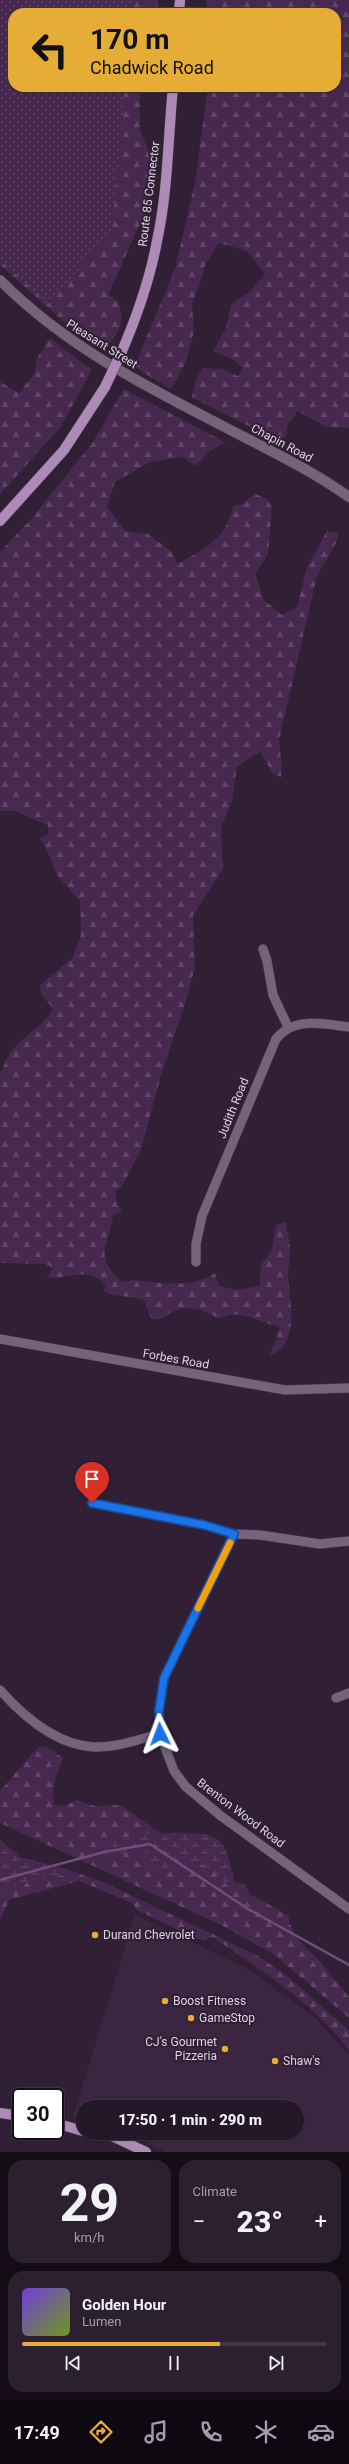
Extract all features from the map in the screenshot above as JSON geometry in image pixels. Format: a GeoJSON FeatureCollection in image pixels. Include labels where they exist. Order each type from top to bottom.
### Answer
{"type":"FeatureCollection","features":[{"type":"Feature","properties":{"kind":"main road","name":"Route 85 Connector"},"geometry":{"type":"LineString","coordinates":[[0,521],[64,450],[105,387],[122,351],[142,300],[158,240],[173,92]]}},
{"type":"Feature","properties":{"kind":"main road"},"geometry":{"type":"LineString","coordinates":[[0,2113],[12,2115]]}},
{"type":"Feature","properties":{"kind":"main road"},"geometry":{"type":"LineString","coordinates":[[64,2126],[76,2129]]}},
{"type":"Feature","properties":{"kind":"main road"},"geometry":{"type":"LineString","coordinates":[[120,2140],[146,2152]]}},
{"type":"Feature","properties":{"kind":"street","name":"Pleasant Street"},"geometry":{"type":"LineString","coordinates":[[0,280],[28,308],[96,358],[201,414]]}},
{"type":"Feature","properties":{"kind":"street","name":"Chapin Road"},"geometry":{"type":"LineString","coordinates":[[201,414],[299,466],[349,497]]}},
{"type":"Feature","properties":{"kind":"street"},"geometry":{"type":"LineString","coordinates":[[263,949],[268,961],[273,995],[288,1027],[311,1023],[349,1027]]}},
{"type":"Feature","properties":{"kind":"street","name":"Judith Road"},"geometry":{"type":"LineString","coordinates":[[196,1262],[196,1244],[202,1216],[270,1048],[281,1032],[288,1027]]}},
{"type":"Feature","properties":{"kind":"street","name":"Forbes Road"},"geometry":{"type":"LineString","coordinates":[[0,1339],[284,1390],[349,1388]]}},
{"type":"Feature","properties":{"kind":"street"},"geometry":{"type":"LineString","coordinates":[[92,1503],[204,1525],[234,1534],[260,1535],[320,1544],[349,1541]]}},
{"type":"Feature","properties":{"kind":"street","name":"Brenton Wood Road"},"geometry":{"type":"LineString","coordinates":[[234,1534],[164,1678],[159,1711],[160,1734],[174,1771],[186,1787],[221,1816],[347,1903]]}},
{"type":"Feature","properties":{"kind":"street"},"geometry":{"type":"LineString","coordinates":[[0,1690],[36,1725],[60,1738],[94,1747],[125,1744],[160,1734]]}},
{"type":"Feature","properties":{"kind":"street"},"geometry":{"type":"LineString","coordinates":[[336,1698],[349,1693]]}},
{"type":"Feature","properties":{"kind":"shaded area"},"geometry":{"type":"Polygon","coordinates":[[[135,1915],[245,1967],[314,2016],[349,2055],[349,2152],[166,2152],[141,2140],[304,2140],[304,2100],[78,2100],[135,1915]]]}},
{"type":"Feature","properties":{"kind":"shaded area"},"geometry":{"type":"Polygon","coordinates":[[[76,2107],[76,2118],[73,2117],[76,2107]]]}},
{"type":"Feature","properties":{"kind":"green space"},"geometry":{"type":"Polygon","coordinates":[[[0,0],[158,0],[157,8],[8,8],[8,92],[140,92],[140,130],[150,155],[152,197],[108,295],[118,301],[121,316],[120,328],[114,339],[104,351],[80,336],[0,265],[0,0]]]}},
{"type":"Feature","properties":{"kind":"green space"},"geometry":{"type":"Polygon","coordinates":[[[0,0],[133,0],[132,8],[8,8],[8,92],[125,92],[112,231],[48,304],[0,260],[0,0]]]}},
{"type":"Feature","properties":{"kind":"green space"},"geometry":{"type":"Polygon","coordinates":[[[206,0],[349,0],[349,428],[326,427],[298,411],[288,424],[286,437],[272,438],[192,397],[196,379],[203,368],[223,369],[238,376],[243,368],[234,360],[213,351],[226,328],[231,304],[249,292],[265,274],[247,251],[219,243],[206,263],[192,304],[194,331],[186,362],[171,389],[134,367],[175,269],[195,182],[207,92],[341,92],[341,8],[207,8],[206,0]]]}},
{"type":"Feature","properties":{"kind":"green space"},"geometry":{"type":"Polygon","coordinates":[[[50,338],[92,370],[60,428],[0,494],[0,382],[19,393],[34,374],[37,358],[50,338]]]}},
{"type":"Feature","properties":{"kind":"green space"},"geometry":{"type":"Polygon","coordinates":[[[124,389],[225,442],[208,453],[195,466],[183,457],[150,462],[115,482],[107,507],[125,531],[148,534],[173,553],[177,564],[205,548],[220,535],[226,527],[233,506],[242,504],[255,494],[266,498],[272,507],[268,555],[255,573],[264,600],[282,615],[297,607],[307,567],[327,531],[339,533],[336,543],[317,576],[279,740],[282,767],[281,777],[273,774],[260,751],[237,767],[232,801],[221,827],[223,869],[193,916],[195,967],[185,1004],[160,1079],[141,1150],[121,1188],[115,1191],[117,1203],[122,1211],[113,1216],[105,1251],[105,1258],[108,1265],[113,1273],[122,1282],[132,1280],[164,1283],[186,1283],[206,1278],[215,1273],[219,1286],[237,1290],[260,1286],[261,1265],[272,1250],[276,1225],[286,1222],[290,1246],[288,1274],[291,1307],[290,1331],[286,1342],[280,1350],[270,1355],[280,1327],[242,1315],[227,1316],[219,1319],[204,1311],[187,1308],[173,1312],[160,1319],[151,1319],[144,1300],[107,1293],[104,1291],[105,1285],[99,1279],[92,1276],[78,1275],[47,1278],[52,1268],[46,1264],[0,1263],[0,1075],[7,1058],[13,1049],[45,1020],[53,1009],[41,994],[40,985],[72,958],[81,935],[80,901],[56,874],[52,861],[40,838],[48,834],[48,825],[15,811],[0,811],[0,552],[32,518],[93,442],[124,389]]]}},
{"type":"Feature","properties":{"kind":"green space"},"geometry":{"type":"Polygon","coordinates":[[[39,1746],[49,1748],[63,1758],[54,1786],[54,1805],[64,1806],[77,1800],[95,1806],[121,1805],[161,1834],[206,1834],[219,1840],[226,1850],[234,1882],[244,1884],[250,1894],[289,1916],[289,1923],[300,1942],[320,1961],[349,1997],[349,2018],[273,1954],[223,1926],[0,1823],[0,1791],[39,1746]]]}},
{"type":"Feature","properties":{"kind":"green space"},"geometry":{"type":"Polygon","coordinates":[[[144,1833],[192,1833],[204,1835],[215,1840],[223,1848],[230,1862],[234,1882],[228,1886],[205,1866],[195,1863],[189,1863],[168,1872],[155,1870],[147,1866],[145,1848],[107,1858],[97,1857],[95,1853],[100,1847],[144,1833]]]}},
{"type":"Feature","properties":{"kind":"green space"},"geometry":{"type":"Polygon","coordinates":[[[0,1839],[20,1857],[66,1869],[63,1875],[12,1886],[0,1897],[0,1839]]]}},
{"type":"Feature","properties":{"kind":"green space"},"geometry":{"type":"Polygon","coordinates":[[[66,1869],[103,1882],[260,1957],[291,1979],[349,2031],[349,2050],[319,2017],[302,2002],[267,1974],[212,1937],[204,1941],[195,1938],[137,1910],[132,1903],[79,1881],[9,1900],[0,1920],[0,1897],[12,1886],[63,1875],[66,1869]]]}},
{"type":"Feature","properties":{"kind":"waterway"},"geometry":{"type":"LineString","coordinates":[[0,1880],[104,1852],[150,1844],[248,1909],[349,1965]]}},
{"type":"Feature","properties":{"kind":"slow traffic"},"geometry":{"type":"LineString","coordinates":[[198,1608],[220,1560],[230,1543]]}},
{"type":"Feature","properties":{"kind":"place","name":"Durand Chevrolet"},"geometry":{"type":"Point","coordinates":[95,1935]}},
{"type":"Feature","properties":{"kind":"place","name":"Boost Fitness"},"geometry":{"type":"Point","coordinates":[165,2001]}},
{"type":"Feature","properties":{"kind":"place","name":"GameStop"},"geometry":{"type":"Point","coordinates":[191,2018]}},
{"type":"Feature","properties":{"kind":"place","name":"CJ's Gourmet Pizzeria"},"geometry":{"type":"Point","coordinates":[225,2049]}},
{"type":"Feature","properties":{"kind":"place","name":"Shaw's"},"geometry":{"type":"Point","coordinates":[275,2061]}},
{"type":"Feature","properties":{"kind":"route"},"geometry":{"type":"LineString","coordinates":[[92,1503],[151,1516],[204,1525],[234,1534],[220,1560],[212,1580],[164,1678],[160,1696],[158,1723],[160,1734]]}}]}
